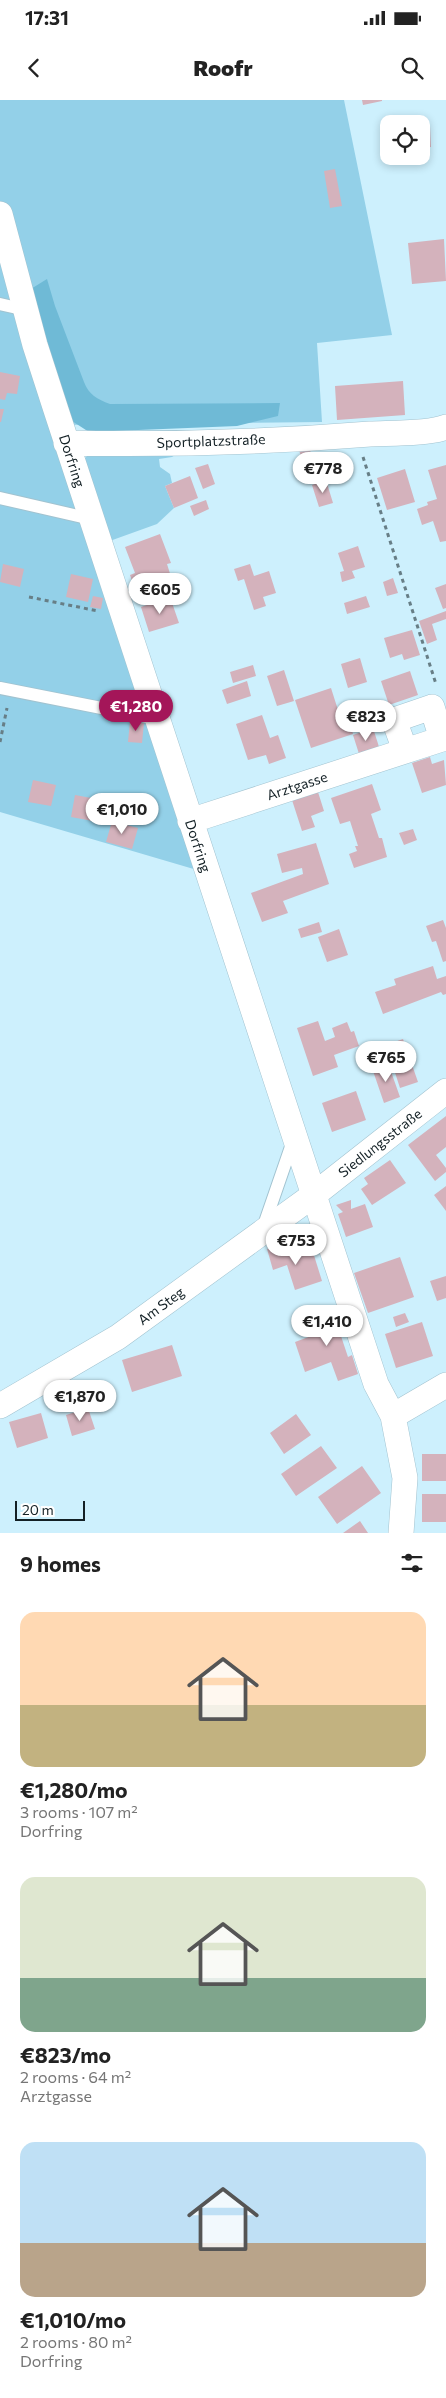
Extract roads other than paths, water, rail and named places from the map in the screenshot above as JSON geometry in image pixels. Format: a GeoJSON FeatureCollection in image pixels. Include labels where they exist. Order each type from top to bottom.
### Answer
{"type":"FeatureCollection","features":[{"type":"Feature","properties":{"kind":"street","name":"Dorfring"},"geometry":{"type":"LineString","coordinates":[[0,214],[26,310],[66,443],[315,1194],[376,1384],[393,1416],[405,1478],[401,1533]]}},
{"type":"Feature","properties":{"kind":"street","name":"Sportplatzstraße"},"geometry":{"type":"LineString","coordinates":[[66,443],[110,445],[356,435],[446,427]]}},
{"type":"Feature","properties":{"kind":"street","name":"Arztgasse"},"geometry":{"type":"LineString","coordinates":[[190,821],[442,739],[432,707],[394,720],[405,750]]}},
{"type":"Feature","properties":{"kind":"street","name":"Siedlungsstraße"},"geometry":{"type":"LineString","coordinates":[[315,1194],[446,1091]]}},
{"type":"Feature","properties":{"kind":"street","name":"Am Steg"},"geometry":{"type":"LineString","coordinates":[[0,1406],[118,1337],[315,1194]]}},
{"type":"Feature","properties":{"kind":"street"},"geometry":{"type":"LineString","coordinates":[[393,1416],[446,1385]]}},
{"type":"Feature","properties":{"kind":"lane"},"geometry":{"type":"LineString","coordinates":[[0,304],[26,310]]}},
{"type":"Feature","properties":{"kind":"lane"},"geometry":{"type":"LineString","coordinates":[[0,498],[91,519]]}},
{"type":"Feature","properties":{"kind":"lane"},"geometry":{"type":"LineString","coordinates":[[6,689],[157,719]]}},
{"type":"Feature","properties":{"kind":"lane"},"geometry":{"type":"LineString","coordinates":[[261,1233],[295,1134]]}}]}
